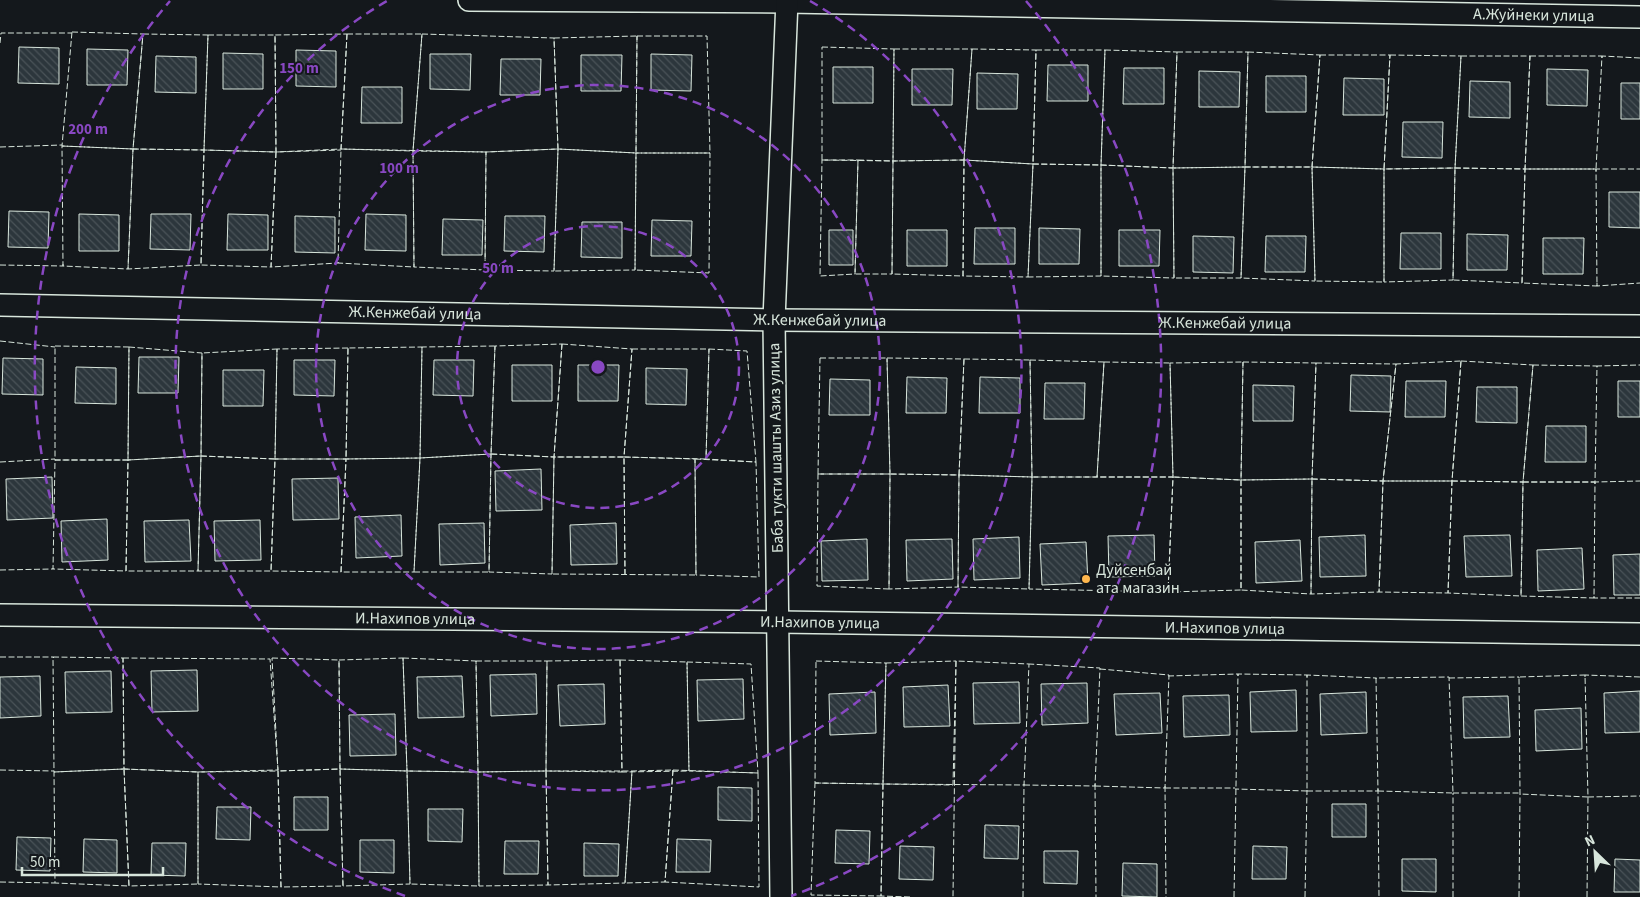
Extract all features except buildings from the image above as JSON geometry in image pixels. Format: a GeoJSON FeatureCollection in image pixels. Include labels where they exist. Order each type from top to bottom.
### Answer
{"type":"FeatureCollection","features":[{"type":"Feature","properties":{"kind":"street","name":"А.Жуйнеки улица"},"geometry":{"type":"LineString","coordinates":[[469,0],[787,1],[1640,17]]}},
{"type":"Feature","properties":{"kind":"street","name":"Баба тукти шашты Азиз улица"},"geometry":{"type":"LineString","coordinates":[[781,897],[774,320],[787,1]]}},
{"type":"Feature","properties":{"kind":"street","name":"Ж.Кенжебай улица"},"geometry":{"type":"LineString","coordinates":[[0,304],[774,320],[1640,326]]}},
{"type":"Feature","properties":{"kind":"street","name":"И.Нахипов улица"},"geometry":{"type":"LineString","coordinates":[[0,615],[778,622],[1640,634]]}},
{"type":"Feature","properties":{"kind":"fence"},"geometry":{"type":"LineString","coordinates":[[72,32],[143,34],[133,149],[62,146],[72,32]]}},
{"type":"Feature","properties":{"kind":"fence"},"geometry":{"type":"LineString","coordinates":[[0,43],[1,33],[72,33]]}},
{"type":"Feature","properties":{"kind":"fence"},"geometry":{"type":"LineString","coordinates":[[143,34],[208,35],[204,150],[133,149],[143,34]]}},
{"type":"Feature","properties":{"kind":"fence"},"geometry":{"type":"LineString","coordinates":[[347,34],[422,34],[413,151],[341,149],[347,34]]}},
{"type":"Feature","properties":{"kind":"fence"},"geometry":{"type":"LineString","coordinates":[[347,34],[341,149],[276,152],[275,35],[347,34]]}},
{"type":"Feature","properties":{"kind":"fence"},"geometry":{"type":"LineString","coordinates":[[422,34],[554,38],[558,149],[486,152],[413,151],[422,34]]}},
{"type":"Feature","properties":{"kind":"fence"},"geometry":{"type":"LineString","coordinates":[[208,35],[275,35],[276,152],[204,150],[208,35]]}},
{"type":"Feature","properties":{"kind":"fence"},"geometry":{"type":"LineString","coordinates":[[637,36],[636,153],[558,149],[554,38],[637,36]]}},
{"type":"Feature","properties":{"kind":"fence"},"geometry":{"type":"LineString","coordinates":[[637,36],[707,36],[710,153],[636,153],[637,36]]}},
{"type":"Feature","properties":{"kind":"fence"},"geometry":{"type":"LineString","coordinates":[[822,47],[894,49],[893,161],[822,160],[822,47]]}},
{"type":"Feature","properties":{"kind":"fence"},"geometry":{"type":"LineString","coordinates":[[894,49],[972,49],[964,160],[893,161],[894,49]]}},
{"type":"Feature","properties":{"kind":"fence"},"geometry":{"type":"LineString","coordinates":[[972,49],[1036,50],[1033,164],[964,160],[972,49]]}},
{"type":"Feature","properties":{"kind":"fence"},"geometry":{"type":"LineString","coordinates":[[1036,50],[1105,50],[1101,165],[1033,164],[1036,50]]}},
{"type":"Feature","properties":{"kind":"fence"},"geometry":{"type":"LineString","coordinates":[[1105,50],[1177,52],[1173,168],[1101,165],[1105,50]]}},
{"type":"Feature","properties":{"kind":"fence"},"geometry":{"type":"LineString","coordinates":[[1177,52],[1248,52],[1245,167],[1173,168],[1177,52]]}},
{"type":"Feature","properties":{"kind":"fence"},"geometry":{"type":"LineString","coordinates":[[1248,52],[1320,55],[1312,167],[1245,167],[1248,52]]}},
{"type":"Feature","properties":{"kind":"fence"},"geometry":{"type":"LineString","coordinates":[[1320,55],[1390,55],[1384,169],[1312,167],[1320,55]]}},
{"type":"Feature","properties":{"kind":"fence"},"geometry":{"type":"LineString","coordinates":[[1390,55],[1461,56],[1455,168],[1384,169],[1390,55]]}},
{"type":"Feature","properties":{"kind":"fence"},"geometry":{"type":"LineString","coordinates":[[1461,56],[1530,56],[1525,169],[1455,168],[1461,56]]}},
{"type":"Feature","properties":{"kind":"fence"},"geometry":{"type":"LineString","coordinates":[[1530,56],[1602,56],[1596,169],[1525,169],[1530,56]]}},
{"type":"Feature","properties":{"kind":"fence"},"geometry":{"type":"LineString","coordinates":[[1602,58],[1602,56],[1640,58]]}},
{"type":"Feature","properties":{"kind":"fence"},"geometry":{"type":"LineString","coordinates":[[0,147],[62,145]]}},
{"type":"Feature","properties":{"kind":"fence"},"geometry":{"type":"LineString","coordinates":[[62,146],[133,149],[128,269],[63,266],[62,146]]}},
{"type":"Feature","properties":{"kind":"fence"},"geometry":{"type":"LineString","coordinates":[[133,149],[204,150],[201,265],[128,269],[133,149]]}},
{"type":"Feature","properties":{"kind":"fence"},"geometry":{"type":"LineString","coordinates":[[413,151],[414,267],[338,263],[341,149],[486,152],[485,270],[414,267],[413,151]]}},
{"type":"Feature","properties":{"kind":"fence"},"geometry":{"type":"LineString","coordinates":[[558,149],[554,271],[485,270],[486,152],[558,149]]}},
{"type":"Feature","properties":{"kind":"fence"},"geometry":{"type":"LineString","coordinates":[[636,153],[635,270],[554,271],[558,149],[636,153],[710,153],[709,273],[635,270],[636,153]]}},
{"type":"Feature","properties":{"kind":"fence"},"geometry":{"type":"LineString","coordinates":[[276,152],[271,267],[201,265],[204,150],[276,152],[341,150]]}},
{"type":"Feature","properties":{"kind":"fence"},"geometry":{"type":"LineString","coordinates":[[276,152],[271,267],[338,262]]}},
{"type":"Feature","properties":{"kind":"fence"},"geometry":{"type":"LineString","coordinates":[[822,160],[858,160],[855,274],[820,276],[822,160]]}},
{"type":"Feature","properties":{"kind":"fence"},"geometry":{"type":"LineString","coordinates":[[858,160],[893,161],[892,274],[855,274],[858,160]]}},
{"type":"Feature","properties":{"kind":"fence"},"geometry":{"type":"LineString","coordinates":[[964,160],[963,276],[892,274],[893,161],[964,160]]}},
{"type":"Feature","properties":{"kind":"fence"},"geometry":{"type":"LineString","coordinates":[[964,160],[1033,164],[1028,277],[963,276],[964,160]]}},
{"type":"Feature","properties":{"kind":"fence"},"geometry":{"type":"LineString","coordinates":[[1033,164],[1101,165],[1101,276],[1028,277],[1033,164]]}},
{"type":"Feature","properties":{"kind":"fence"},"geometry":{"type":"LineString","coordinates":[[1101,165],[1173,168],[1174,278],[1101,276],[1101,165]]}},
{"type":"Feature","properties":{"kind":"fence"},"geometry":{"type":"LineString","coordinates":[[1245,167],[1312,167],[1315,281],[1241,278],[1245,167]]}},
{"type":"Feature","properties":{"kind":"fence"},"geometry":{"type":"LineString","coordinates":[[1245,167],[1241,278],[1174,278],[1173,168],[1245,167]]}},
{"type":"Feature","properties":{"kind":"fence"},"geometry":{"type":"LineString","coordinates":[[1312,167],[1384,169],[1384,282],[1315,281],[1312,167]]}},
{"type":"Feature","properties":{"kind":"fence"},"geometry":{"type":"LineString","coordinates":[[1455,168],[1525,169],[1522,283],[1453,280],[1455,168]]}},
{"type":"Feature","properties":{"kind":"fence"},"geometry":{"type":"LineString","coordinates":[[1455,168],[1453,280],[1384,282],[1384,169],[1455,168]]}},
{"type":"Feature","properties":{"kind":"fence"},"geometry":{"type":"LineString","coordinates":[[1525,169],[1596,169],[1597,286],[1522,283],[1525,169]]}},
{"type":"Feature","properties":{"kind":"fence"},"geometry":{"type":"LineString","coordinates":[[1596,171],[1596,169],[1640,169]]}},
{"type":"Feature","properties":{"kind":"fence"},"geometry":{"type":"LineString","coordinates":[[0,265],[63,266],[63,264]]}},
{"type":"Feature","properties":{"kind":"fence"},"geometry":{"type":"LineString","coordinates":[[1597,283],[1597,286],[1640,283]]}},
{"type":"Feature","properties":{"kind":"fence"},"geometry":{"type":"LineString","coordinates":[[0,341],[55,347]]}},
{"type":"Feature","properties":{"kind":"fence"},"geometry":{"type":"LineString","coordinates":[[562,344],[632,349],[624,457],[554,457],[562,344]]}},
{"type":"Feature","properties":{"kind":"fence"},"geometry":{"type":"LineString","coordinates":[[562,344],[554,457],[491,454],[495,346],[562,344]]}},
{"type":"Feature","properties":{"kind":"fence"},"geometry":{"type":"LineString","coordinates":[[55,346],[129,347],[128,460],[55,460],[55,346]]}},
{"type":"Feature","properties":{"kind":"fence"},"geometry":{"type":"LineString","coordinates":[[495,346],[491,454],[420,458],[422,347],[495,346]]}},
{"type":"Feature","properties":{"kind":"fence"},"geometry":{"type":"LineString","coordinates":[[129,347],[202,353],[201,456],[128,460],[129,347]]}},
{"type":"Feature","properties":{"kind":"fence"},"geometry":{"type":"LineString","coordinates":[[422,347],[420,458],[346,459],[348,348],[422,347]]}},
{"type":"Feature","properties":{"kind":"fence"},"geometry":{"type":"LineString","coordinates":[[348,348],[346,459],[275,459],[277,349],[348,348]]}},
{"type":"Feature","properties":{"kind":"fence"},"geometry":{"type":"LineString","coordinates":[[277,349],[275,459],[201,456],[202,353],[277,349]]}},
{"type":"Feature","properties":{"kind":"fence"},"geometry":{"type":"LineString","coordinates":[[632,349],[709,349],[706,459],[624,457],[632,349]]}},
{"type":"Feature","properties":{"kind":"fence"},"geometry":{"type":"LineString","coordinates":[[709,349],[747,351],[756,462],[706,459],[709,349]]}},
{"type":"Feature","properties":{"kind":"fence"},"geometry":{"type":"LineString","coordinates":[[820,358],[887,358],[890,474],[818,474],[820,358]]}},
{"type":"Feature","properties":{"kind":"fence"},"geometry":{"type":"LineString","coordinates":[[887,358],[964,359],[959,475],[890,474],[887,358]]}},
{"type":"Feature","properties":{"kind":"fence"},"geometry":{"type":"LineString","coordinates":[[964,359],[1030,360],[1032,477],[959,475],[964,359]]}},
{"type":"Feature","properties":{"kind":"fence"},"geometry":{"type":"LineString","coordinates":[[1030,360],[1104,362],[1097,477],[1032,477],[1030,360]]}},
{"type":"Feature","properties":{"kind":"fence"},"geometry":{"type":"LineString","coordinates":[[1461,361],[1533,365],[1523,482],[1452,481],[1461,361]]}},
{"type":"Feature","properties":{"kind":"fence"},"geometry":{"type":"LineString","coordinates":[[1461,361],[1452,481],[1383,481],[1396,364],[1461,361]]}},
{"type":"Feature","properties":{"kind":"fence"},"geometry":{"type":"LineString","coordinates":[[1104,362],[1170,363],[1173,477],[1097,477],[1104,362]]}},
{"type":"Feature","properties":{"kind":"fence"},"geometry":{"type":"LineString","coordinates":[[1243,362],[1316,363],[1312,479],[1241,480],[1243,362]]}},
{"type":"Feature","properties":{"kind":"fence"},"geometry":{"type":"LineString","coordinates":[[1243,362],[1241,480],[1173,477],[1170,363],[1243,362]]}},
{"type":"Feature","properties":{"kind":"fence"},"geometry":{"type":"LineString","coordinates":[[1316,363],[1396,364],[1383,481],[1312,479],[1316,363]]}},
{"type":"Feature","properties":{"kind":"fence"},"geometry":{"type":"LineString","coordinates":[[1533,365],[1597,366],[1595,482],[1523,482],[1533,365]]}},
{"type":"Feature","properties":{"kind":"fence"},"geometry":{"type":"LineString","coordinates":[[1597,367],[1640,365]]}},
{"type":"Feature","properties":{"kind":"fence"},"geometry":{"type":"LineString","coordinates":[[491,454],[489,572],[414,572],[420,458],[491,454]]}},
{"type":"Feature","properties":{"kind":"fence"},"geometry":{"type":"LineString","coordinates":[[491,454],[554,457],[552,574],[489,572],[491,454]]}},
{"type":"Feature","properties":{"kind":"fence"},"geometry":{"type":"LineString","coordinates":[[201,456],[275,459],[271,571],[198,571],[201,456]]}},
{"type":"Feature","properties":{"kind":"fence"},"geometry":{"type":"LineString","coordinates":[[201,456],[198,571],[126,571],[128,460],[201,456]]}},
{"type":"Feature","properties":{"kind":"fence"},"geometry":{"type":"LineString","coordinates":[[625,575],[624,457],[554,457],[552,574],[696,575],[695,459],[624,457],[625,575]]}},
{"type":"Feature","properties":{"kind":"fence"},"geometry":{"type":"LineString","coordinates":[[420,458],[414,572],[341,572],[346,459],[420,458]]}},
{"type":"Feature","properties":{"kind":"fence"},"geometry":{"type":"LineString","coordinates":[[0,462],[55,459]]}},
{"type":"Feature","properties":{"kind":"fence"},"geometry":{"type":"LineString","coordinates":[[275,459],[346,459],[341,572],[271,571],[275,459]]}},
{"type":"Feature","properties":{"kind":"fence"},"geometry":{"type":"LineString","coordinates":[[695,459],[756,462],[759,577],[696,575],[695,459]]}},
{"type":"Feature","properties":{"kind":"fence"},"geometry":{"type":"LineString","coordinates":[[55,460],[128,460],[126,571],[53,569],[55,460]]}},
{"type":"Feature","properties":{"kind":"fence"},"geometry":{"type":"LineString","coordinates":[[818,474],[890,474],[889,589],[817,586],[818,474]]}},
{"type":"Feature","properties":{"kind":"fence"},"geometry":{"type":"LineString","coordinates":[[890,474],[959,475],[958,587],[889,589],[890,474]]}},
{"type":"Feature","properties":{"kind":"fence"},"geometry":{"type":"LineString","coordinates":[[959,475],[1032,477],[1029,589],[958,587],[959,475]]}},
{"type":"Feature","properties":{"kind":"fence"},"geometry":{"type":"LineString","coordinates":[[1032,477],[1173,477],[1168,592],[1029,589],[1032,477]]}},
{"type":"Feature","properties":{"kind":"fence"},"geometry":{"type":"LineString","coordinates":[[1173,477],[1241,480],[1241,590],[1168,592],[1173,477]]}},
{"type":"Feature","properties":{"kind":"fence"},"geometry":{"type":"LineString","coordinates":[[1312,479],[1383,481],[1379,592],[1311,594],[1312,479]]}},
{"type":"Feature","properties":{"kind":"fence"},"geometry":{"type":"LineString","coordinates":[[1312,479],[1311,594],[1241,590],[1241,480],[1312,479]]}},
{"type":"Feature","properties":{"kind":"fence"},"geometry":{"type":"LineString","coordinates":[[1383,481],[1452,481],[1448,593],[1379,592],[1383,481]]}},
{"type":"Feature","properties":{"kind":"fence"},"geometry":{"type":"LineString","coordinates":[[1452,481],[1523,482],[1521,596],[1448,593],[1452,481]]}},
{"type":"Feature","properties":{"kind":"fence"},"geometry":{"type":"LineString","coordinates":[[1595,484],[1595,482],[1640,481]]}},
{"type":"Feature","properties":{"kind":"fence"},"geometry":{"type":"LineString","coordinates":[[1523,482],[1595,482],[1594,598],[1521,596],[1523,482]]}},
{"type":"Feature","properties":{"kind":"fence"},"geometry":{"type":"LineString","coordinates":[[0,570],[53,568]]}},
{"type":"Feature","properties":{"kind":"fence"},"geometry":{"type":"LineString","coordinates":[[1594,596],[1594,598],[1640,598]]}},
{"type":"Feature","properties":{"kind":"fence"},"geometry":{"type":"LineString","coordinates":[[0,657],[54,658]]}},
{"type":"Feature","properties":{"kind":"fence"},"geometry":{"type":"LineString","coordinates":[[53,657],[123,658],[124,769],[54,772],[53,657]]}},
{"type":"Feature","properties":{"kind":"fence"},"geometry":{"type":"LineString","coordinates":[[123,658],[270,659],[278,770],[198,772],[124,769],[123,658]]}},
{"type":"Feature","properties":{"kind":"fence"},"geometry":{"type":"LineString","coordinates":[[272,658],[339,660],[340,769],[278,771],[272,658]]}},
{"type":"Feature","properties":{"kind":"fence"},"geometry":{"type":"LineString","coordinates":[[403,658],[476,661],[478,772],[407,771],[403,658]]}},
{"type":"Feature","properties":{"kind":"fence"},"geometry":{"type":"LineString","coordinates":[[403,658],[407,771],[340,769],[339,660],[403,658]]}},
{"type":"Feature","properties":{"kind":"fence"},"geometry":{"type":"LineString","coordinates":[[620,660],[622,772],[546,771],[547,661],[620,660]]}},
{"type":"Feature","properties":{"kind":"fence"},"geometry":{"type":"LineString","coordinates":[[620,660],[687,662],[689,771],[622,772],[620,660]]}},
{"type":"Feature","properties":{"kind":"fence"},"geometry":{"type":"LineString","coordinates":[[476,661],[547,661],[546,771],[478,772],[476,661]]}},
{"type":"Feature","properties":{"kind":"fence"},"geometry":{"type":"LineString","coordinates":[[816,661],[886,663],[883,784],[815,783],[816,661]]}},
{"type":"Feature","properties":{"kind":"fence"},"geometry":{"type":"LineString","coordinates":[[956,661],[953,785],[883,784],[886,663],[956,661]]}},
{"type":"Feature","properties":{"kind":"fence"},"geometry":{"type":"LineString","coordinates":[[910,897],[881,896],[883,784],[1024,785],[1029,664],[956,661],[953,897]]}},
{"type":"Feature","properties":{"kind":"fence"},"geometry":{"type":"LineString","coordinates":[[687,662],[751,664],[758,773],[689,771],[687,662]]}},
{"type":"Feature","properties":{"kind":"fence"},"geometry":{"type":"LineString","coordinates":[[1024,785],[1095,786],[1100,668],[1029,664]]}},
{"type":"Feature","properties":{"kind":"fence"},"geometry":{"type":"LineString","coordinates":[[1095,786],[1165,788],[1169,675],[1100,669]]}},
{"type":"Feature","properties":{"kind":"fence"},"geometry":{"type":"LineString","coordinates":[[1168,676],[1238,674],[1238,676]]}},
{"type":"Feature","properties":{"kind":"fence"},"geometry":{"type":"LineString","coordinates":[[1234,897],[1238,674],[1307,675],[1307,791],[1235,789]]}},
{"type":"Feature","properties":{"kind":"fence"},"geometry":{"type":"LineString","coordinates":[[1307,677],[1307,675],[1376,679]]}},
{"type":"Feature","properties":{"kind":"fence"},"geometry":{"type":"LineString","coordinates":[[1585,677],[1585,675],[1640,677]]}},
{"type":"Feature","properties":{"kind":"fence"},"geometry":{"type":"LineString","coordinates":[[1519,897],[1519,677],[1585,675],[1588,797],[1520,794]]}},
{"type":"Feature","properties":{"kind":"fence"},"geometry":{"type":"LineString","coordinates":[[1378,791],[1453,793],[1449,677],[1376,678],[1379,897]]}},
{"type":"Feature","properties":{"kind":"fence"},"geometry":{"type":"LineString","coordinates":[[1449,678],[1519,678]]}},
{"type":"Feature","properties":{"kind":"fence"},"geometry":{"type":"LineString","coordinates":[[124,769],[129,886],[55,883],[54,772],[124,769]]}},
{"type":"Feature","properties":{"kind":"fence"},"geometry":{"type":"LineString","coordinates":[[124,769],[198,772],[198,884],[129,886],[124,769]]}},
{"type":"Feature","properties":{"kind":"fence"},"geometry":{"type":"LineString","coordinates":[[340,769],[407,771],[410,884],[343,886],[340,769]]}},
{"type":"Feature","properties":{"kind":"fence"},"geometry":{"type":"LineString","coordinates":[[340,769],[343,886],[281,887],[278,771],[340,769]]}},
{"type":"Feature","properties":{"kind":"fence"},"geometry":{"type":"LineString","coordinates":[[0,770],[54,771]]}},
{"type":"Feature","properties":{"kind":"fence"},"geometry":{"type":"LineString","coordinates":[[673,770],[758,773],[759,887],[665,882],[673,770]]}},
{"type":"Feature","properties":{"kind":"fence"},"geometry":{"type":"LineString","coordinates":[[673,770],[665,882],[625,883],[632,771],[673,770]]}},
{"type":"Feature","properties":{"kind":"fence"},"geometry":{"type":"LineString","coordinates":[[278,771],[281,887],[198,884],[198,772],[278,771]]}},
{"type":"Feature","properties":{"kind":"fence"},"geometry":{"type":"LineString","coordinates":[[407,771],[478,772],[479,886],[410,884],[407,771]]}},
{"type":"Feature","properties":{"kind":"fence"},"geometry":{"type":"LineString","coordinates":[[546,771],[632,771],[625,883],[548,885],[546,771]]}},
{"type":"Feature","properties":{"kind":"fence"},"geometry":{"type":"LineString","coordinates":[[546,771],[548,885],[479,886],[478,772],[546,771]]}},
{"type":"Feature","properties":{"kind":"fence"},"geometry":{"type":"LineString","coordinates":[[815,783],[883,784],[881,896],[811,895],[815,783]]}},
{"type":"Feature","properties":{"kind":"fence"},"geometry":{"type":"LineString","coordinates":[[1023,897],[1024,784]]}},
{"type":"Feature","properties":{"kind":"fence"},"geometry":{"type":"LineString","coordinates":[[1095,784],[1096,897]]}},
{"type":"Feature","properties":{"kind":"fence"},"geometry":{"type":"LineString","coordinates":[[1165,786],[1166,897]]}},
{"type":"Feature","properties":{"kind":"fence"},"geometry":{"type":"LineString","coordinates":[[1165,788],[1235,788]]}},
{"type":"Feature","properties":{"kind":"fence"},"geometry":{"type":"LineString","coordinates":[[1307,791],[1378,791],[1378,789]]}},
{"type":"Feature","properties":{"kind":"fence"},"geometry":{"type":"LineString","coordinates":[[1305,897],[1307,790]]}},
{"type":"Feature","properties":{"kind":"fence"},"geometry":{"type":"LineString","coordinates":[[1453,793],[1520,793]]}},
{"type":"Feature","properties":{"kind":"fence"},"geometry":{"type":"LineString","coordinates":[[1453,793],[1453,897]]}},
{"type":"Feature","properties":{"kind":"fence"},"geometry":{"type":"LineString","coordinates":[[1587,897],[1588,795]]}},
{"type":"Feature","properties":{"kind":"fence"},"geometry":{"type":"LineString","coordinates":[[1588,797],[1640,796]]}},
{"type":"Feature","properties":{"kind":"fence"},"geometry":{"type":"LineString","coordinates":[[0,882],[55,883]]}},
{"type":"Feature","properties":{"kind":"place","name":"Дуйсенбай ата магазин"},"geometry":{"type":"Point","coordinates":[1086,579]}}]}
